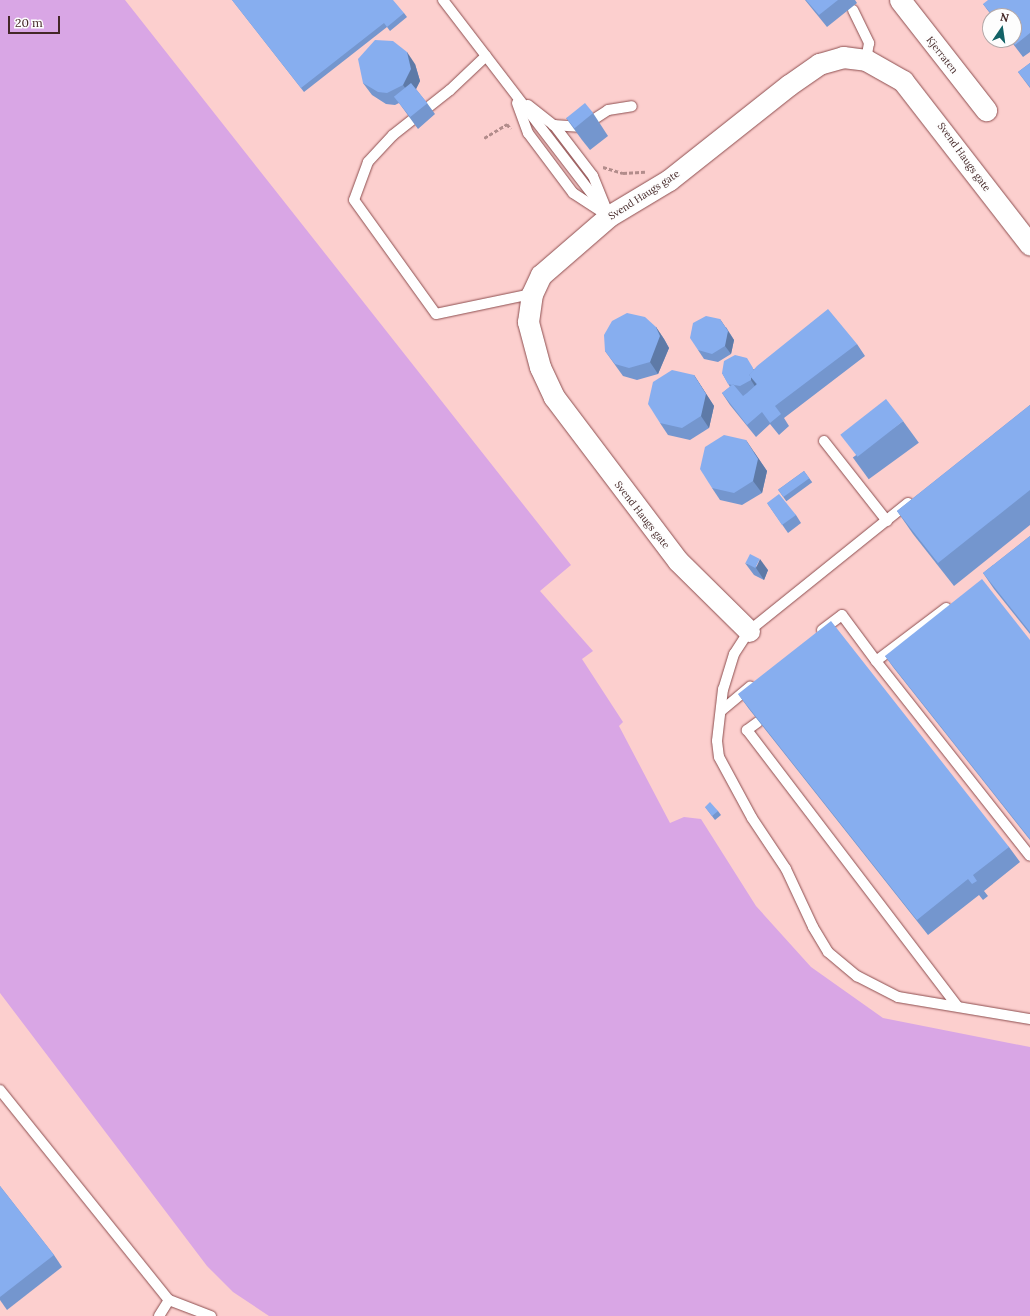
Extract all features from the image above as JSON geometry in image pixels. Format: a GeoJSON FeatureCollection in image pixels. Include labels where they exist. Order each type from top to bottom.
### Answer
{"type":"FeatureCollection","features":[{"type":"Feature","properties":{"kind":"street","name":"Kjerraten"},"geometry":{"type":"LineString","coordinates":[[900,0],[986,110]]}},
{"type":"Feature","properties":{"kind":"street","name":"Svend Haugs gate"},"geometry":{"type":"LineString","coordinates":[[749,631],[678,561],[554,397],[532,343],[528,322],[532,294],[541,275],[610,216],[669,180],[819,64],[843,57],[866,60],[894,74],[918,96],[1030,245]]}},
{"type":"Feature","properties":{"kind":"lane"},"geometry":{"type":"LineString","coordinates":[[442,0],[610,216]]}},
{"type":"Feature","properties":{"kind":"lane"},"geometry":{"type":"LineString","coordinates":[[853,10],[869,43],[866,60]]}},
{"type":"Feature","properties":{"kind":"lane"},"geometry":{"type":"LineString","coordinates":[[486,56],[393,135],[373,156],[354,200],[436,314],[532,294]]}},
{"type":"Feature","properties":{"kind":"lane"},"geometry":{"type":"LineString","coordinates":[[514,94],[554,125],[593,176],[610,216]]}},
{"type":"Feature","properties":{"kind":"lane"},"geometry":{"type":"LineString","coordinates":[[514,94],[528,133],[573,193],[610,216]]}},
{"type":"Feature","properties":{"kind":"lane"},"geometry":{"type":"LineString","coordinates":[[537,122],[582,127],[608,110],[632,106]]}},
{"type":"Feature","properties":{"kind":"lane"},"geometry":{"type":"LineString","coordinates":[[824,441],[887,521]]}},
{"type":"Feature","properties":{"kind":"lane"},"geometry":{"type":"LineString","coordinates":[[915,497],[749,631],[734,654],[721,711],[719,757],[752,818],[786,869],[812,927],[828,952],[856,976],[898,998],[957,1006],[1030,1019]]}},
{"type":"Feature","properties":{"kind":"lane"},"geometry":{"type":"LineString","coordinates":[[876,661],[956,600]]}},
{"type":"Feature","properties":{"kind":"lane"},"geometry":{"type":"LineString","coordinates":[[812,638],[842,615],[876,661],[1030,856]]}},
{"type":"Feature","properties":{"kind":"lane"},"geometry":{"type":"LineString","coordinates":[[721,711],[759,680]]}},
{"type":"Feature","properties":{"kind":"lane"},"geometry":{"type":"LineString","coordinates":[[758,722],[747,730],[957,1006]]}},
{"type":"Feature","properties":{"kind":"lane"},"geometry":{"type":"LineString","coordinates":[[0,1090],[169,1300],[211,1316]]}},
{"type":"Feature","properties":{"kind":"lane"},"geometry":{"type":"LineString","coordinates":[[159,1316],[169,1300]]}},
{"type":"Feature","properties":{"kind":"shaded area"},"geometry":{"type":"Polygon","coordinates":[[[0,0],[125,0],[571,565],[540,591],[593,651],[582,659],[623,722],[619,726],[670,823],[684,817],[701,819],[756,906],[811,967],[883,1018],[1030,1047],[1030,1316],[269,1316],[233,1292],[207,1266],[0,993],[0,0]]]}},
{"type":"Feature","properties":{"kind":"building"},"geometry":{"type":"Polygon","coordinates":[[[232,0],[393,0],[404,13],[387,27],[384,23],[301,88],[232,0]]]}},
{"type":"Feature","properties":{"kind":"building"},"geometry":{"type":"Polygon","coordinates":[[[806,0],[838,0],[819,15],[806,0]]]}},
{"type":"Feature","properties":{"kind":"building"},"geometry":{"type":"Polygon","coordinates":[[[988,0],[1030,0],[1030,33],[1022,39],[1022,8],[986,8],[983,4],[988,0]]]}},
{"type":"Feature","properties":{"kind":"building"},"geometry":{"type":"Polygon","coordinates":[[[375,40],[393,41],[407,52],[411,69],[403,85],[387,93],[378,92],[363,83],[358,59],[375,40]]]}},
{"type":"Feature","properties":{"kind":"building"},"geometry":{"type":"Polygon","coordinates":[[[1030,63],[1030,87],[1018,72],[1030,63]]]}},
{"type":"Feature","properties":{"kind":"building"},"geometry":{"type":"Polygon","coordinates":[[[411,83],[427,103],[410,117],[394,97],[411,83]]]}},
{"type":"Feature","properties":{"kind":"building"},"geometry":{"type":"Polygon","coordinates":[[[585,103],[593,113],[575,128],[566,118],[585,103]]]}},
{"type":"Feature","properties":{"kind":"building"},"geometry":{"type":"Polygon","coordinates":[[[828,309],[857,344],[775,406],[781,414],[770,423],[762,412],[747,425],[722,393],[733,384],[743,396],[747,393],[757,384],[749,375],[757,366],[828,309]]]}},
{"type":"Feature","properties":{"kind":"building"},"geometry":{"type":"Polygon","coordinates":[[[627,313],[645,317],[656,327],[660,336],[650,362],[629,368],[615,364],[605,351],[604,335],[612,321],[627,313]]]}},
{"type":"Feature","properties":{"kind":"building"},"geometry":{"type":"Polygon","coordinates":[[[706,316],[720,319],[728,331],[725,346],[712,354],[698,350],[690,338],[693,323],[706,316]]]}},
{"type":"Feature","properties":{"kind":"building"},"geometry":{"type":"Polygon","coordinates":[[[735,355],[747,358],[753,368],[753,371],[749,375],[751,380],[740,386],[728,384],[722,373],[724,361],[735,355]]]}},
{"type":"Feature","properties":{"kind":"building"},"geometry":{"type":"Polygon","coordinates":[[[672,370],[694,375],[706,394],[701,416],[682,428],[660,423],[648,404],[653,382],[672,370]]]}},
{"type":"Feature","properties":{"kind":"building"},"geometry":{"type":"Polygon","coordinates":[[[886,399],[903,421],[858,457],[840,435],[886,399]]]}},
{"type":"Feature","properties":{"kind":"building"},"geometry":{"type":"Polygon","coordinates":[[[1030,405],[1030,490],[938,563],[897,511],[1030,405]]]}},
{"type":"Feature","properties":{"kind":"building"},"geometry":{"type":"Polygon","coordinates":[[[724,435],[746,440],[758,459],[753,481],[734,493],[712,488],[700,469],[705,447],[724,435]]]}},
{"type":"Feature","properties":{"kind":"building"},"geometry":{"type":"Polygon","coordinates":[[[804,471],[809,478],[783,497],[778,490],[804,471]]]}},
{"type":"Feature","properties":{"kind":"building"},"geometry":{"type":"Polygon","coordinates":[[[779,494],[796,515],[782,525],[767,503],[779,494]]]}},
{"type":"Feature","properties":{"kind":"building"},"geometry":{"type":"Polygon","coordinates":[[[1030,536],[1030,632],[983,573],[1030,536]]]}},
{"type":"Feature","properties":{"kind":"building"},"geometry":{"type":"Polygon","coordinates":[[[750,554],[760,559],[755,568],[745,563],[750,554]]]}},
{"type":"Feature","properties":{"kind":"building"},"geometry":{"type":"Polygon","coordinates":[[[982,579],[1030,640],[1030,839],[885,656],[982,579]]]}},
{"type":"Feature","properties":{"kind":"building"},"geometry":{"type":"Polygon","coordinates":[[[831,621],[1009,847],[973,875],[977,881],[972,884],[968,879],[917,920],[738,694],[831,621]]]}},
{"type":"Feature","properties":{"kind":"building"},"geometry":{"type":"Polygon","coordinates":[[[710,802],[718,811],[712,816],[705,807],[710,802]]]}},
{"type":"Feature","properties":{"kind":"building"},"geometry":{"type":"Polygon","coordinates":[[[0,1186],[54,1255],[0,1297],[0,1186]]]}}]}
